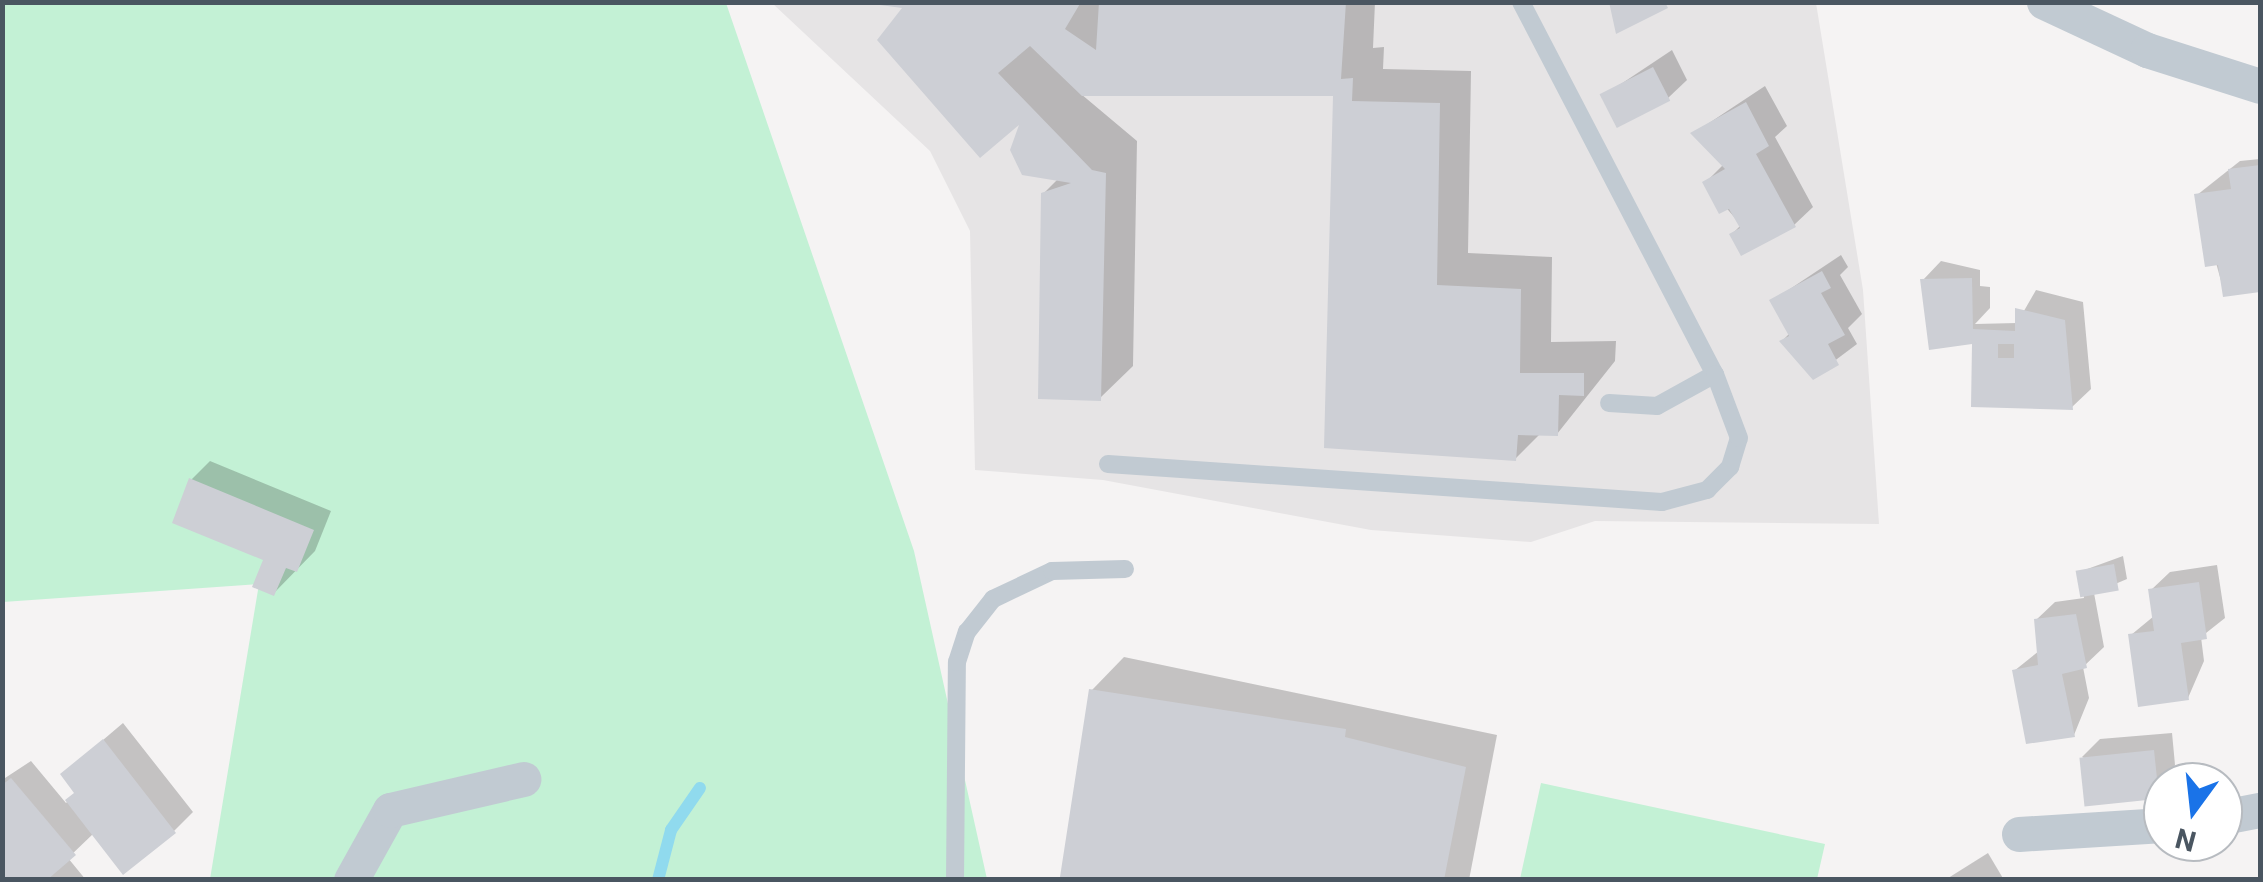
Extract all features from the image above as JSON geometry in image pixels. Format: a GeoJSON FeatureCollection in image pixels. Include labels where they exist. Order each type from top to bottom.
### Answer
{"type":"FeatureCollection","features":[{"type":"Feature","properties":{"kind":"street"},"geometry":{"type":"LineString","coordinates":[[2044,2],[2148,50],[2260,86]]}},
{"type":"Feature","properties":{"kind":"street"},"geometry":{"type":"LineString","coordinates":[[351,880],[390,810],[522,778]]}},
{"type":"Feature","properties":{"kind":"street"},"geometry":{"type":"LineString","coordinates":[[2019,834],[2143,826]]}},
{"type":"Feature","properties":{"kind":"lane"},"geometry":{"type":"LineString","coordinates":[[1108,464],[1662,502],[1707,490],[1730,467],[1739,438],[1715,374],[1521,2]]}},
{"type":"Feature","properties":{"kind":"lane"},"geometry":{"type":"LineString","coordinates":[[1609,403],[1658,406],[1715,374]]}},
{"type":"Feature","properties":{"kind":"lane"},"geometry":{"type":"LineString","coordinates":[[955,880],[957,662],[968,632],[993,599],[1052,571],[1125,569]]}},
{"type":"Feature","properties":{"kind":"shaded area"},"geometry":{"type":"Polygon","coordinates":[[[772,3],[1816,3],[1863,290],[1879,524],[1595,521],[1531,542],[1371,530],[1103,480],[975,470],[970,231],[930,151],[772,3]]]}},
{"type":"Feature","properties":{"kind":"green space"},"geometry":{"type":"Polygon","coordinates":[[[3,3],[726,3],[914,551],[987,879],[210,879],[259,584],[3,602],[3,3]]]}},
{"type":"Feature","properties":{"kind":"green space"},"geometry":{"type":"Polygon","coordinates":[[[1541,783],[1825,844],[1817,879],[1520,879],[1541,783]]]}},
{"type":"Feature","properties":{"kind":"building"},"geometry":{"type":"Polygon","coordinates":[[[858,2],[1081,2],[1065,29],[1096,50],[1099,2],[1346,2],[1341,79],[1353,78],[1352,101],[1440,103],[1437,285],[1521,289],[1520,373],[1584,373],[1584,396],[1559,395],[1558,436],[1518,435],[1516,461],[1324,448],[1333,96],[1082,96],[1030,46],[998,73],[1092,170],[1106,173],[1101,401],[1038,399],[1041,193],[1071,183],[1022,175],[1010,150],[1019,125],[980,158],[877,40],[902,8],[858,2]]]}},
{"type":"Feature","properties":{"kind":"building"},"geometry":{"type":"Polygon","coordinates":[[[1609,2],[1665,2],[1668,8],[1616,34],[1609,2]]]}},
{"type":"Feature","properties":{"kind":"building"},"geometry":{"type":"Polygon","coordinates":[[[1653,67],[1670,101],[1617,128],[1600,94],[1653,67]]]}},
{"type":"Feature","properties":{"kind":"building"},"geometry":{"type":"Polygon","coordinates":[[[1746,102],[1769,146],[1756,154],[1796,227],[1741,256],[1729,234],[1740,228],[1729,209],[1719,214],[1702,182],[1725,169],[1690,133],[1746,102]]]}},
{"type":"Feature","properties":{"kind":"building"},"geometry":{"type":"Polygon","coordinates":[[[2260,165],[2260,292],[2223,297],[2218,265],[2205,267],[2194,194],[2231,189],[2228,169],[2260,165]]]}},
{"type":"Feature","properties":{"kind":"building"},"geometry":{"type":"Polygon","coordinates":[[[1822,271],[1831,288],[1821,293],[1845,335],[1828,344],[1839,365],[1813,380],[1779,341],[1789,336],[1769,300],[1822,271]]]}},
{"type":"Feature","properties":{"kind":"building"},"geometry":{"type":"Polygon","coordinates":[[[1972,278],[1973,329],[2015,331],[2015,308],[2065,320],[2073,410],[1971,407],[1972,344],[1929,350],[1920,279],[1972,278]],[[1998,344],[1998,358],[2014,358],[2014,344],[1998,344]]]}},
{"type":"Feature","properties":{"kind":"building"},"geometry":{"type":"Polygon","coordinates":[[[189,478],[314,530],[297,572],[286,568],[274,596],[252,587],[263,560],[172,523],[189,478]]]}},
{"type":"Feature","properties":{"kind":"building"},"geometry":{"type":"Polygon","coordinates":[[[2114,564],[2119,591],[2080,597],[2076,571],[2114,564]]]}},
{"type":"Feature","properties":{"kind":"building"},"geometry":{"type":"Polygon","coordinates":[[[2199,582],[2207,639],[2181,643],[2189,700],[2138,707],[2128,634],[2154,631],[2148,589],[2199,582]]]}},
{"type":"Feature","properties":{"kind":"building"},"geometry":{"type":"Polygon","coordinates":[[[2076,614],[2087,668],[2062,674],[2075,737],[2026,744],[2012,670],[2038,665],[2034,619],[2076,614]]]}},
{"type":"Feature","properties":{"kind":"building"},"geometry":{"type":"Polygon","coordinates":[[[1089,689],[1346,729],[1345,737],[1466,767],[1444,880],[1060,877],[1089,689]]]}},
{"type":"Feature","properties":{"kind":"building"},"geometry":{"type":"Polygon","coordinates":[[[103,739],[176,833],[123,875],[65,800],[74,793],[60,774],[103,739]]]}},
{"type":"Feature","properties":{"kind":"building"},"geometry":{"type":"Polygon","coordinates":[[[2154,750],[2155,762],[2143,762],[2143,800],[2085,807],[2079,758],[2154,750]]]}},
{"type":"Feature","properties":{"kind":"building"},"geometry":{"type":"Polygon","coordinates":[[[11,778],[76,855],[47,880],[2,880],[2,785],[11,778]]]}},
{"type":"Feature","properties":{"kind":"waterway"},"geometry":{"type":"LineString","coordinates":[[658,880],[671,830],[700,788]]}}]}
